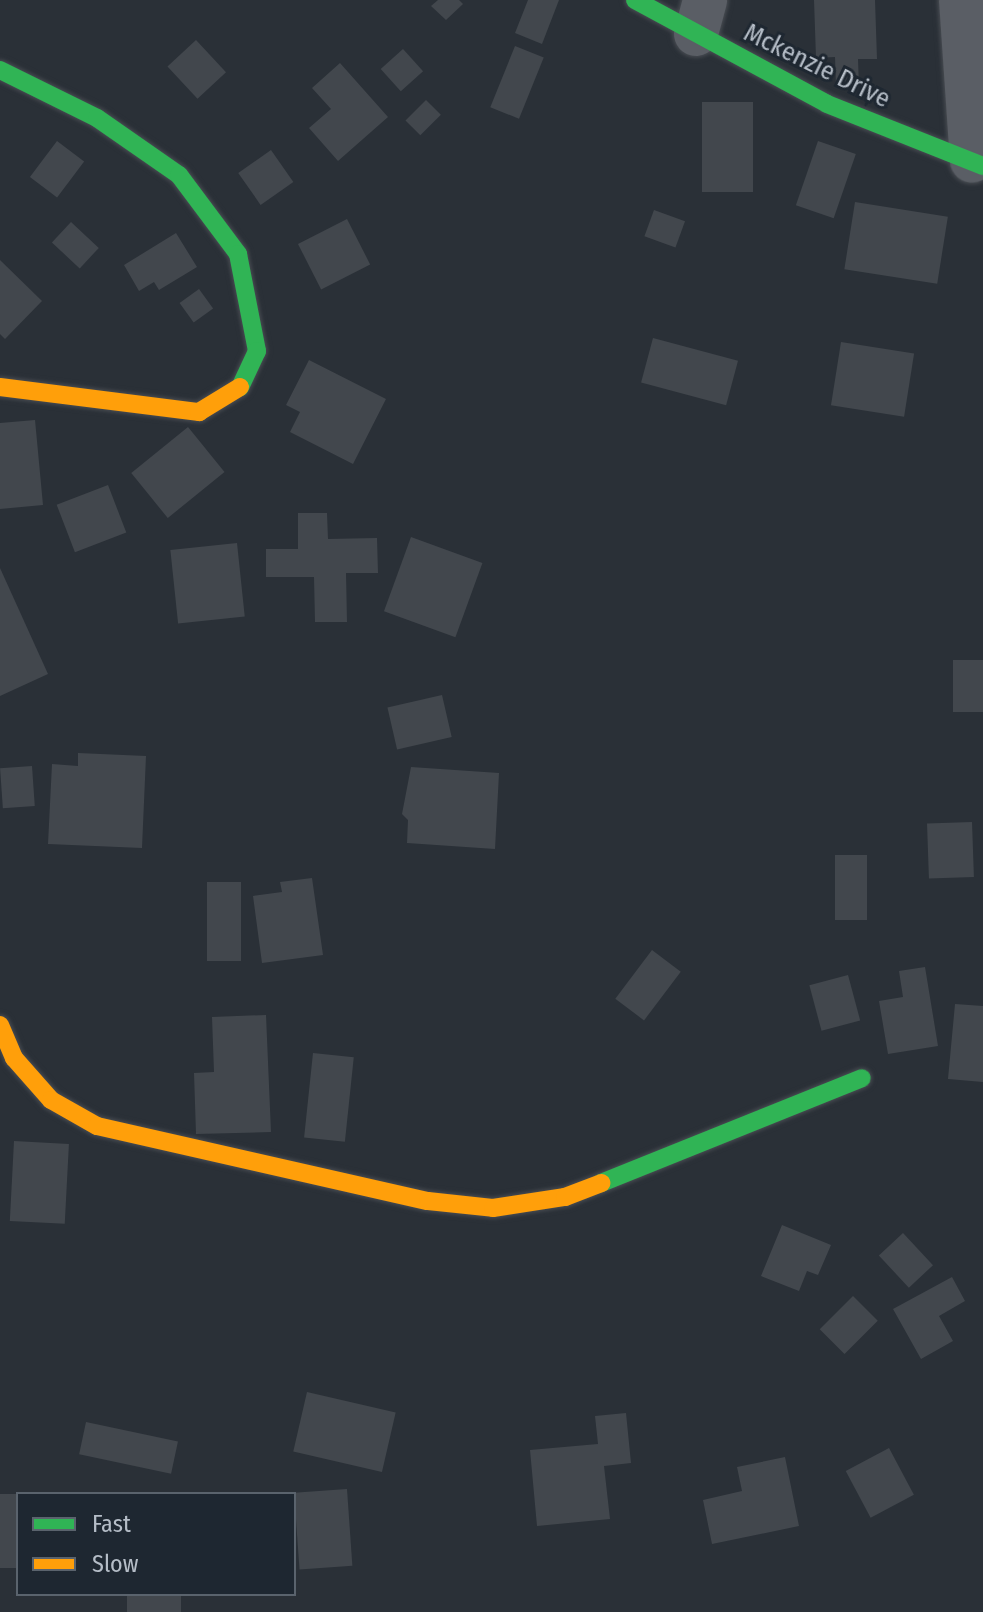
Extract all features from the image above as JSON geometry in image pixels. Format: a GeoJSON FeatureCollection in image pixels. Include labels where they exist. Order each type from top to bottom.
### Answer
{"type":"FeatureCollection","features":[{"type":"Feature","properties":{"kind":"street","name":"Mckenzie Drive"},"geometry":{"type":"LineString","coordinates":[[635,0],[700,17],[827,104],[977,164]]}},
{"type":"Feature","properties":{"kind":"street"},"geometry":{"type":"LineString","coordinates":[[961,0],[977,164]]}},
{"type":"Feature","properties":{"kind":"street"},"geometry":{"type":"LineString","coordinates":[[0,70],[97,118],[179,175],[238,254],[257,351],[238,390],[199,412],[0,387]]}},
{"type":"Feature","properties":{"kind":"street"},"geometry":{"type":"LineString","coordinates":[[0,1025],[14,1058],[51,1100],[97,1126],[428,1201],[493,1208],[565,1197],[862,1078]]}},
{"type":"Feature","properties":{"kind":"building"},"geometry":{"type":"Polygon","coordinates":[[[438,0],[459,0],[463,4],[446,20],[431,6],[438,0]]]}},
{"type":"Feature","properties":{"kind":"building"},"geometry":{"type":"Polygon","coordinates":[[[528,0],[559,0],[542,44],[515,33],[528,0]]]}},
{"type":"Feature","properties":{"kind":"building"},"geometry":{"type":"Polygon","coordinates":[[[814,0],[875,0],[877,59],[858,59],[859,87],[836,87],[835,57],[816,58],[814,0]]]}},
{"type":"Feature","properties":{"kind":"building"},"geometry":{"type":"Polygon","coordinates":[[[196,40],[226,72],[197,99],[167,67],[196,40]]]}},
{"type":"Feature","properties":{"kind":"building"},"geometry":{"type":"Polygon","coordinates":[[[515,46],[544,58],[519,119],[490,107],[515,46]]]}},
{"type":"Feature","properties":{"kind":"building"},"geometry":{"type":"Polygon","coordinates":[[[403,49],[423,71],[401,91],[381,69],[403,49]]]}},
{"type":"Feature","properties":{"kind":"building"},"geometry":{"type":"Polygon","coordinates":[[[340,63],[388,117],[338,161],[309,128],[331,109],[312,88],[340,63]]]}},
{"type":"Feature","properties":{"kind":"building"},"geometry":{"type":"Polygon","coordinates":[[[426,100],[441,115],[420,135],[405,121],[426,100]]]}},
{"type":"Feature","properties":{"kind":"building"},"geometry":{"type":"Polygon","coordinates":[[[702,102],[753,102],[753,192],[702,192],[702,102]]]}},
{"type":"Feature","properties":{"kind":"building"},"geometry":{"type":"Polygon","coordinates":[[[57,141],[84,161],[57,197],[30,177],[57,141]]]}},
{"type":"Feature","properties":{"kind":"building"},"geometry":{"type":"Polygon","coordinates":[[[818,141],[856,154],[834,218],[796,205],[818,141]]]}},
{"type":"Feature","properties":{"kind":"building"},"geometry":{"type":"Polygon","coordinates":[[[271,150],[293,182],[261,205],[238,173],[271,150]]]}},
{"type":"Feature","properties":{"kind":"building"},"geometry":{"type":"Polygon","coordinates":[[[855,202],[948,217],[937,284],[844,269],[855,202]]]}},
{"type":"Feature","properties":{"kind":"building"},"geometry":{"type":"Polygon","coordinates":[[[654,210],[685,221],[675,248],[644,236],[654,210]]]}},
{"type":"Feature","properties":{"kind":"building"},"geometry":{"type":"Polygon","coordinates":[[[347,219],[370,264],[321,289],[298,244],[347,219]]]}},
{"type":"Feature","properties":{"kind":"building"},"geometry":{"type":"Polygon","coordinates":[[[71,222],[99,248],[80,268],[52,242],[71,222]]]}},
{"type":"Feature","properties":{"kind":"building"},"geometry":{"type":"Polygon","coordinates":[[[176,233],[197,267],[159,290],[154,282],[139,291],[124,265],[176,233]]]}},
{"type":"Feature","properties":{"kind":"building"},"geometry":{"type":"Polygon","coordinates":[[[0,260],[42,301],[5,339],[0,334],[0,260]]]}},
{"type":"Feature","properties":{"kind":"building"},"geometry":{"type":"Polygon","coordinates":[[[199,289],[213,308],[194,323],[180,303],[199,289]]]}},
{"type":"Feature","properties":{"kind":"building"},"geometry":{"type":"Polygon","coordinates":[[[653,338],[738,361],[726,405],[641,382],[653,338]]]}},
{"type":"Feature","properties":{"kind":"building"},"geometry":{"type":"Polygon","coordinates":[[[841,342],[914,354],[904,417],[831,405],[841,342]]]}},
{"type":"Feature","properties":{"kind":"building"},"geometry":{"type":"Polygon","coordinates":[[[309,360],[386,399],[353,464],[290,432],[300,412],[286,405],[309,360]]]}},
{"type":"Feature","properties":{"kind":"building"},"geometry":{"type":"Polygon","coordinates":[[[35,420],[43,505],[0,509],[0,423],[35,420]]]}},
{"type":"Feature","properties":{"kind":"building"},"geometry":{"type":"Polygon","coordinates":[[[188,427],[225,472],[168,518],[131,473],[188,427]]]}},
{"type":"Feature","properties":{"kind":"building"},"geometry":{"type":"Polygon","coordinates":[[[108,485],[126,533],[75,552],[57,505],[108,485]]]}},
{"type":"Feature","properties":{"kind":"building"},"geometry":{"type":"Polygon","coordinates":[[[298,513],[327,513],[328,539],[377,538],[378,573],[346,573],[347,622],[315,622],[314,577],[266,577],[266,549],[298,549],[298,513]]]}},
{"type":"Feature","properties":{"kind":"building"},"geometry":{"type":"Polygon","coordinates":[[[411,537],[482,563],[455,637],[384,611],[411,537]]]}},
{"type":"Feature","properties":{"kind":"building"},"geometry":{"type":"Polygon","coordinates":[[[237,543],[245,617],[178,624],[170,550],[237,543]]]}},
{"type":"Feature","properties":{"kind":"building"},"geometry":{"type":"Polygon","coordinates":[[[0,568],[48,674],[0,696],[0,568]]]}},
{"type":"Feature","properties":{"kind":"building"},"geometry":{"type":"Polygon","coordinates":[[[953,660],[983,660],[983,712],[953,712],[953,660]]]}},
{"type":"Feature","properties":{"kind":"building"},"geometry":{"type":"Polygon","coordinates":[[[442,695],[452,737],[397,749],[387,708],[442,695]]]}},
{"type":"Feature","properties":{"kind":"building"},"geometry":{"type":"Polygon","coordinates":[[[78,753],[146,756],[142,848],[48,844],[52,764],[78,766],[78,753]]]}},
{"type":"Feature","properties":{"kind":"building"},"geometry":{"type":"Polygon","coordinates":[[[32,766],[35,806],[3,808],[0,768],[32,766]]]}},
{"type":"Feature","properties":{"kind":"building"},"geometry":{"type":"Polygon","coordinates":[[[411,767],[499,773],[495,849],[407,843],[408,820],[402,814],[411,767]]]}},
{"type":"Feature","properties":{"kind":"building"},"geometry":{"type":"Polygon","coordinates":[[[972,822],[974,877],[929,879],[927,824],[972,822]]]}},
{"type":"Feature","properties":{"kind":"building"},"geometry":{"type":"Polygon","coordinates":[[[835,855],[867,855],[867,920],[835,920],[835,855]]]}},
{"type":"Feature","properties":{"kind":"building"},"geometry":{"type":"Polygon","coordinates":[[[312,878],[323,955],[262,963],[253,896],[282,892],[280,882],[312,878]]]}},
{"type":"Feature","properties":{"kind":"building"},"geometry":{"type":"Polygon","coordinates":[[[207,882],[241,882],[241,961],[207,961],[207,882]]]}},
{"type":"Feature","properties":{"kind":"building"},"geometry":{"type":"Polygon","coordinates":[[[652,950],[681,972],[644,1020],[615,999],[652,950]]]}},
{"type":"Feature","properties":{"kind":"building"},"geometry":{"type":"Polygon","coordinates":[[[925,967],[938,1046],[888,1054],[879,1001],[903,997],[899,971],[925,967]]]}},
{"type":"Feature","properties":{"kind":"building"},"geometry":{"type":"Polygon","coordinates":[[[848,975],[860,1020],[822,1031],[809,985],[848,975]]]}},
{"type":"Feature","properties":{"kind":"building"},"geometry":{"type":"Polygon","coordinates":[[[955,1004],[983,1006],[983,1082],[948,1079],[955,1004]]]}},
{"type":"Feature","properties":{"kind":"building"},"geometry":{"type":"Polygon","coordinates":[[[266,1015],[271,1132],[196,1134],[194,1073],[214,1072],[212,1017],[266,1015]]]}},
{"type":"Feature","properties":{"kind":"building"},"geometry":{"type":"Polygon","coordinates":[[[313,1053],[354,1057],[345,1142],[304,1138],[313,1053]]]}},
{"type":"Feature","properties":{"kind":"building"},"geometry":{"type":"Polygon","coordinates":[[[14,1141],[69,1144],[65,1224],[10,1221],[14,1141]]]}},
{"type":"Feature","properties":{"kind":"building"},"geometry":{"type":"Polygon","coordinates":[[[782,1225],[831,1245],[818,1275],[807,1271],[799,1291],[761,1276],[782,1225]]]}},
{"type":"Feature","properties":{"kind":"building"},"geometry":{"type":"Polygon","coordinates":[[[903,1233],[933,1265],[909,1288],[879,1256],[903,1233]]]}},
{"type":"Feature","properties":{"kind":"building"},"geometry":{"type":"Polygon","coordinates":[[[952,1277],[965,1301],[939,1316],[953,1341],[921,1359],[893,1309],[952,1277]]]}},
{"type":"Feature","properties":{"kind":"building"},"geometry":{"type":"Polygon","coordinates":[[[853,1296],[878,1321],[845,1354],[820,1329],[853,1296]]]}},
{"type":"Feature","properties":{"kind":"building"},"geometry":{"type":"Polygon","coordinates":[[[307,1392],[396,1412],[382,1472],[293,1451],[307,1392]]]}},
{"type":"Feature","properties":{"kind":"building"},"geometry":{"type":"Polygon","coordinates":[[[626,1413],[631,1463],[604,1466],[610,1519],[537,1526],[530,1450],[598,1444],[595,1416],[626,1413]]]}},
{"type":"Feature","properties":{"kind":"building"},"geometry":{"type":"Polygon","coordinates":[[[86,1422],[178,1442],[171,1474],[79,1454],[86,1422]]]}},
{"type":"Feature","properties":{"kind":"building"},"geometry":{"type":"Polygon","coordinates":[[[889,1448],[914,1495],[871,1518],[846,1471],[889,1448]]]}},
{"type":"Feature","properties":{"kind":"building"},"geometry":{"type":"Polygon","coordinates":[[[785,1457],[799,1526],[712,1544],[703,1500],[742,1491],[737,1467],[785,1457]]]}},
{"type":"Feature","properties":{"kind":"building"},"geometry":{"type":"Polygon","coordinates":[[[347,1489],[352,1566],[300,1570],[296,1493],[347,1489]]]}},
{"type":"Feature","properties":{"kind":"building"},"geometry":{"type":"Polygon","coordinates":[[[0,1494],[16,1494],[16,1568],[0,1568],[0,1494]]]}},
{"type":"Feature","properties":{"kind":"building"},"geometry":{"type":"Polygon","coordinates":[[[127,1596],[181,1596],[181,1612],[127,1612],[127,1596]]]}},
{"type":"Feature","properties":{"kind":"traffic: fast"},"geometry":{"type":"LineString","coordinates":[[635,0],[827,104],[983,166]]}},
{"type":"Feature","properties":{"kind":"traffic: fast"},"geometry":{"type":"LineString","coordinates":[[0,70],[97,118],[179,175],[238,254],[257,351],[240,387]]}},
{"type":"Feature","properties":{"kind":"traffic: fast"},"geometry":{"type":"LineString","coordinates":[[601,1183],[862,1078]]}},
{"type":"Feature","properties":{"kind":"traffic: slow"},"geometry":{"type":"LineString","coordinates":[[0,387],[199,412],[240,387]]}},
{"type":"Feature","properties":{"kind":"traffic: slow"},"geometry":{"type":"LineString","coordinates":[[0,1025],[14,1058],[51,1100],[97,1126],[428,1201],[493,1208],[565,1197],[601,1183]]}}]}
